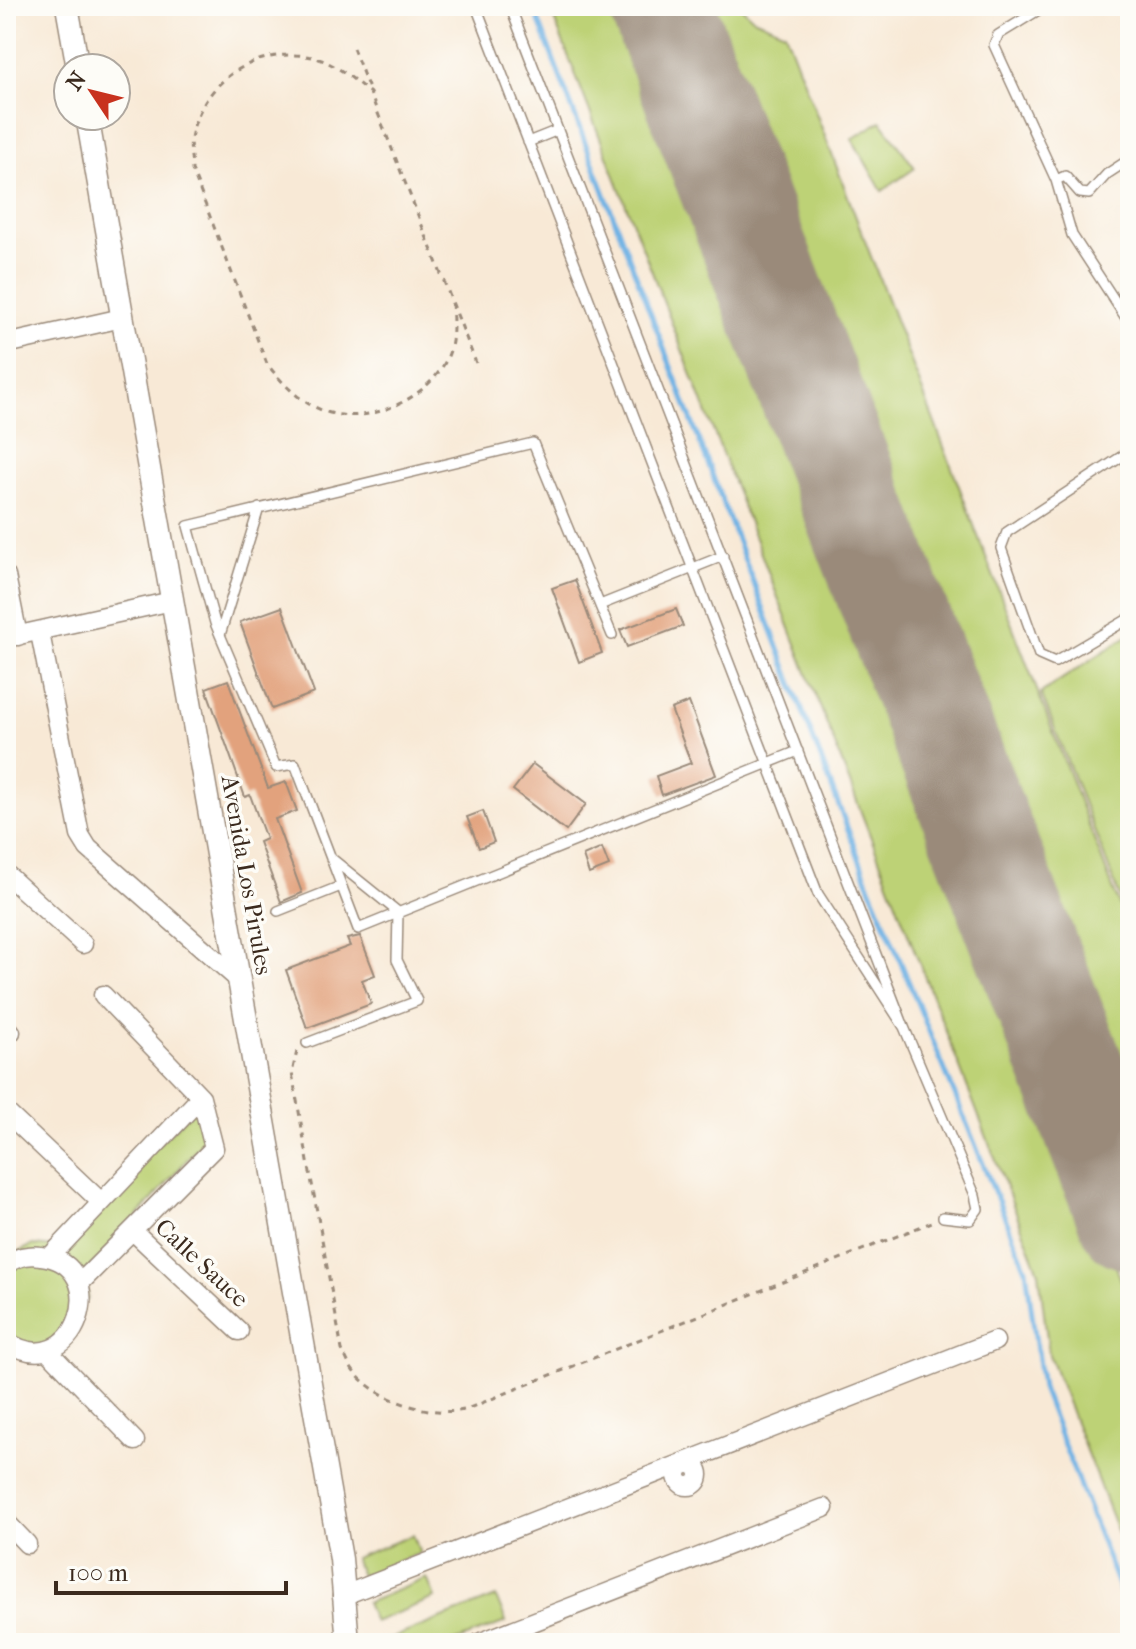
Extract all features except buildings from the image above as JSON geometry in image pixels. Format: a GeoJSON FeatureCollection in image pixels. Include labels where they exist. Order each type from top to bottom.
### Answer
{"type":"FeatureCollection","features":[{"type":"Feature","properties":{"kind":"street"},"geometry":{"type":"LineString","coordinates":[[67,6],[75,52]]}},
{"type":"Feature","properties":{"kind":"street","name":"Avenida Los Pirules"},"geometry":{"type":"LineString","coordinates":[[90,132],[341,1559],[348,1643]]}},
{"type":"Feature","properties":{"kind":"street"},"geometry":{"type":"LineString","coordinates":[[6,344],[122,318]]}},
{"type":"Feature","properties":{"kind":"street"},"geometry":{"type":"LineString","coordinates":[[6,576],[12,637],[172,601]]}},
{"type":"Feature","properties":{"kind":"street"},"geometry":{"type":"LineString","coordinates":[[40,633],[80,835],[88,848],[239,980]]}},
{"type":"Feature","properties":{"kind":"street"},"geometry":{"type":"LineString","coordinates":[[6,874],[83,944]]}},
{"type":"Feature","properties":{"kind":"street"},"geometry":{"type":"LineString","coordinates":[[79,1284],[214,1148],[201,1097],[103,995]]}},
{"type":"Feature","properties":{"kind":"street"},"geometry":{"type":"LineString","coordinates":[[50,1257],[201,1097]]}},
{"type":"Feature","properties":{"kind":"street"},"geometry":{"type":"LineString","coordinates":[[6,1112],[100,1201]]}},
{"type":"Feature","properties":{"kind":"street","name":"Calle Sauce"},"geometry":{"type":"LineString","coordinates":[[133,1231],[239,1331]]}},
{"type":"Feature","properties":{"kind":"street"},"geometry":{"type":"LineString","coordinates":[[6,1265],[30,1254],[50,1257],[68,1266],[79,1284],[83,1304],[78,1325],[65,1341],[47,1350],[10,1351]]}},
{"type":"Feature","properties":{"kind":"street"},"geometry":{"type":"LineString","coordinates":[[342,1596],[675,1472],[995,1341]]}},
{"type":"Feature","properties":{"kind":"street"},"geometry":{"type":"LineString","coordinates":[[47,1350],[135,1441]]}},
{"type":"Feature","properties":{"kind":"street"},"geometry":{"type":"LineString","coordinates":[[479,1643],[824,1508]]}},
{"type":"Feature","properties":{"kind":"street"},"geometry":{"type":"LineString","coordinates":[[6,1522],[27,1544]]}},
{"type":"Feature","properties":{"kind":"lane"},"geometry":{"type":"LineString","coordinates":[[476,6],[818,894],[904,1027]]}},
{"type":"Feature","properties":{"kind":"lane"},"geometry":{"type":"LineString","coordinates":[[510,6],[904,1027],[978,1209],[970,1220],[943,1217]]}},
{"type":"Feature","properties":{"kind":"lane"},"geometry":{"type":"LineString","coordinates":[[1045,6],[998,35],[994,45],[1056,180],[1072,235],[1130,324]]}},
{"type":"Feature","properties":{"kind":"lane"},"geometry":{"type":"LineString","coordinates":[[528,142],[558,130]]}},
{"type":"Feature","properties":{"kind":"lane"},"geometry":{"type":"LineString","coordinates":[[1056,180],[1065,176],[1080,193],[1089,194],[1107,174],[1130,159]]}},
{"type":"Feature","properties":{"kind":"lane"},"geometry":{"type":"LineString","coordinates":[[612,635],[533,443],[188,526],[220,635],[276,767],[295,764],[358,929],[798,751]]}},
{"type":"Feature","properties":{"kind":"lane"},"geometry":{"type":"LineString","coordinates":[[1130,451],[1007,532],[1001,548],[1039,655],[1046,661],[1055,662],[1130,618]]}},
{"type":"Feature","properties":{"kind":"lane"},"geometry":{"type":"LineString","coordinates":[[220,635],[259,508]]}},
{"type":"Feature","properties":{"kind":"lane"},"geometry":{"type":"LineString","coordinates":[[600,605],[723,556]]}},
{"type":"Feature","properties":{"kind":"lane"},"geometry":{"type":"LineString","coordinates":[[330,857],[398,912]]}},
{"type":"Feature","properties":{"kind":"lane"},"geometry":{"type":"LineString","coordinates":[[278,911],[341,886]]}},
{"type":"Feature","properties":{"kind":"lane"},"geometry":{"type":"LineString","coordinates":[[307,1043],[417,1001],[397,960],[398,912]]}},
{"type":"Feature","properties":{"kind":"path"},"geometry":{"type":"LineString","coordinates":[[353,48],[476,363]]}},
{"type":"Feature","properties":{"kind":"path"},"geometry":{"type":"LineString","coordinates":[[370,93],[344,72],[314,58],[281,54],[255,59],[233,73],[212,91],[199,116],[190,139],[192,170],[256,336],[267,364],[286,387],[305,402],[329,413],[372,414],[417,392],[439,371],[450,349],[452,303]]}},
{"type":"Feature","properties":{"kind":"path"},"geometry":{"type":"LineString","coordinates":[[307,1043],[294,1053],[292,1073],[342,1350],[355,1373],[384,1395],[444,1414],[464,1410],[943,1217]]}},
{"type":"Feature","properties":{"kind":"green space"},"geometry":{"type":"Polygon","coordinates":[[[549,6],[630,6],[1130,1303],[1130,1564],[1049,1355],[1039,1272],[549,6]]]}},
{"type":"Feature","properties":{"kind":"green space"},"geometry":{"type":"Polygon","coordinates":[[[693,6],[740,6],[753,18],[785,32],[1130,933],[1130,1133],[693,6]]]}},
{"type":"Feature","properties":{"kind":"green space"},"geometry":{"type":"Polygon","coordinates":[[[881,121],[915,168],[882,191],[852,139],[881,121]]]}},
{"type":"Feature","properties":{"kind":"green space"},"geometry":{"type":"Polygon","coordinates":[[[1130,634],[1130,923],[1041,693],[1130,634]]]}},
{"type":"Feature","properties":{"kind":"green space"},"geometry":{"type":"Polygon","coordinates":[[[200,1103],[208,1136],[85,1276],[88,1298],[50,1345],[21,1344],[6,1361],[6,1258],[33,1245],[54,1247],[200,1103]]]}},
{"type":"Feature","properties":{"kind":"green space"},"geometry":{"type":"Polygon","coordinates":[[[413,1535],[420,1553],[361,1576],[354,1558],[413,1535]]]}},
{"type":"Feature","properties":{"kind":"green space"},"geometry":{"type":"Polygon","coordinates":[[[427,1578],[435,1598],[374,1622],[366,1603],[427,1578]]]}},
{"type":"Feature","properties":{"kind":"green space"},"geometry":{"type":"Polygon","coordinates":[[[496,1597],[506,1622],[454,1642],[379,1643],[496,1597]]]}},
{"type":"Feature","properties":{"kind":"waterway"},"geometry":{"type":"LineString","coordinates":[[533,6],[868,882],[1026,1269],[1042,1388],[1130,1616]]}},
{"type":"Feature","properties":{"kind":"runway"},"geometry":{"type":"LineString","coordinates":[[661,6],[1130,1218]]}}]}
